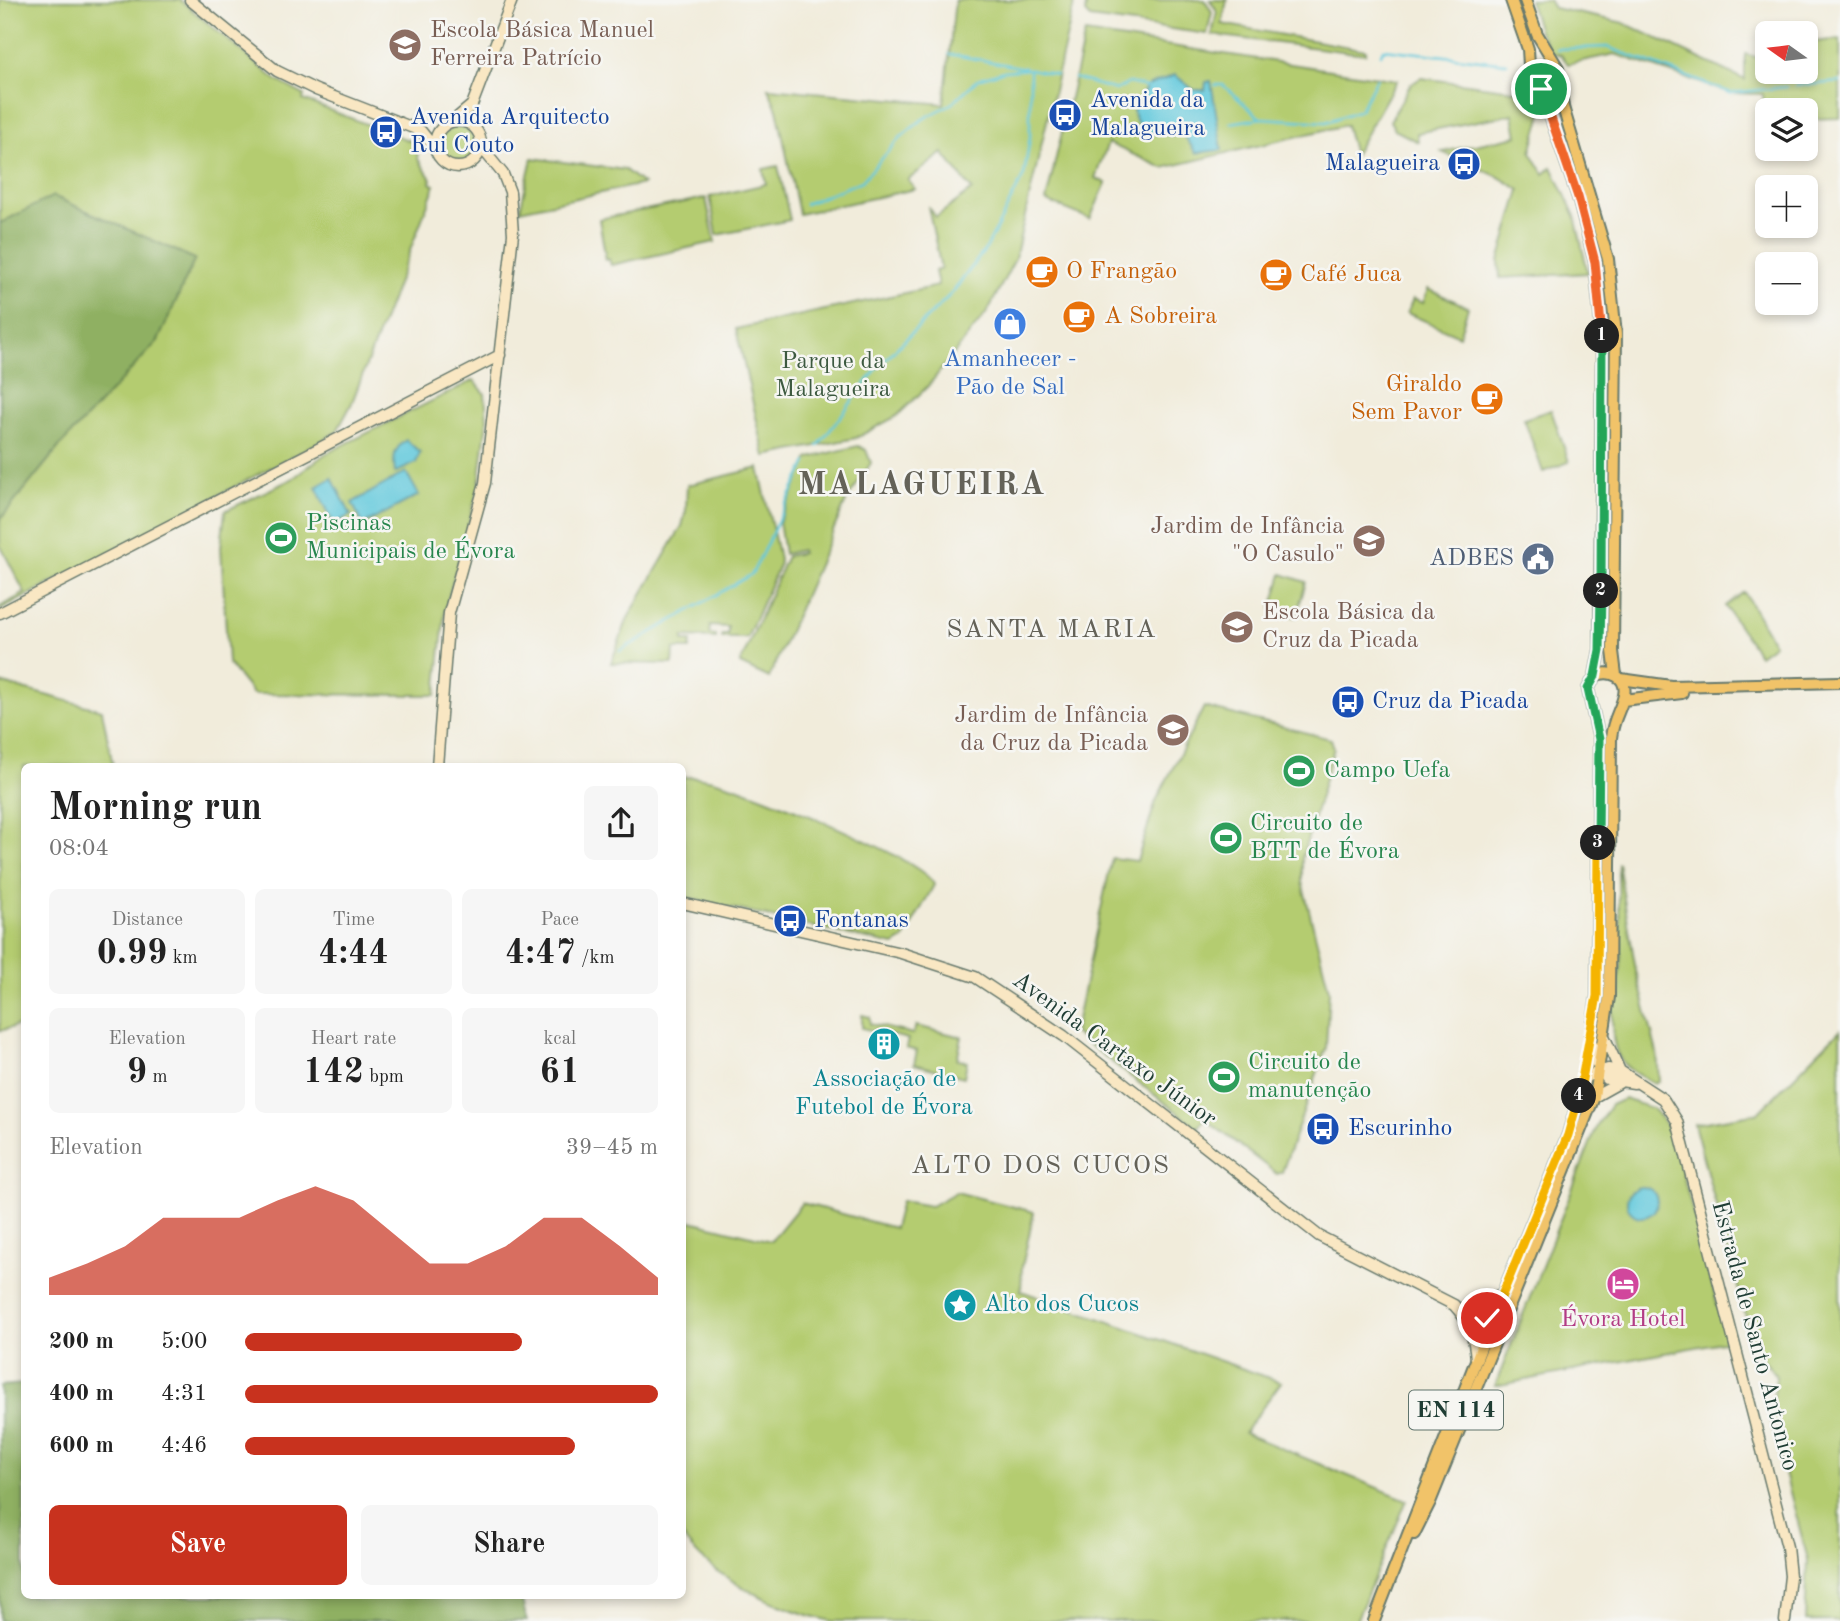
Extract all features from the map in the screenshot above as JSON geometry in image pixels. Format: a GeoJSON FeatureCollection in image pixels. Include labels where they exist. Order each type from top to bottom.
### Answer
{"type":"FeatureCollection","features":[{"type":"Feature","properties":{"kind":"main road"},"geometry":{"type":"LineString","coordinates":[[1511,0],[1528,49],[1530,81],[1541,89],[1578,197],[1595,262],[1602,335],[1603,544],[1600,650],[1595,676],[1588,689],[1591,703],[1604,710],[1620,703],[1671,693],[1840,689]]}},
{"type":"Feature","properties":{"kind":"main road"},"geometry":{"type":"LineString","coordinates":[[1525,0],[1537,34],[1551,61],[1558,68],[1557,82],[1608,259],[1616,334],[1613,650],[1619,677],[1625,686],[1620,703]]}},
{"type":"Feature","properties":{"kind":"main road"},"geometry":{"type":"LineString","coordinates":[[1530,66],[1542,59],[1551,61]]}},
{"type":"Feature","properties":{"kind":"main road"},"geometry":{"type":"LineString","coordinates":[[1541,89],[1550,88],[1557,82]]}},
{"type":"Feature","properties":{"kind":"main road"},"geometry":{"type":"LineString","coordinates":[[1595,676],[1609,672],[1619,677],[1671,686],[1840,682]]}},
{"type":"Feature","properties":{"kind":"main road","name":"EN 114"},"geometry":{"type":"LineString","coordinates":[[1374,1621],[1476,1359],[1488,1321],[1502,1294],[1568,1135],[1585,1077],[1597,996],[1599,739],[1591,703]]}},
{"type":"Feature","properties":{"kind":"main road","name":"EN 114"},"geometry":{"type":"LineString","coordinates":[[1393,1576],[1430,1502],[1509,1312],[1594,1097],[1601,1071],[1609,997],[1611,738],[1620,703]]}},
{"type":"Feature","properties":{"kind":"street"},"geometry":{"type":"LineString","coordinates":[[190,0],[244,48],[277,71],[316,90],[421,131],[440,158],[455,167],[472,163],[497,166]]}},
{"type":"Feature","properties":{"kind":"street"},"geometry":{"type":"LineString","coordinates":[[436,150],[435,141],[448,124],[472,105],[512,0]]}},
{"type":"Feature","properties":{"kind":"street"},"geometry":{"type":"LineString","coordinates":[[437,763],[450,613],[485,482],[513,234],[510,192],[497,166],[481,147],[472,105]]}},
{"type":"Feature","properties":{"kind":"street"},"geometry":{"type":"LineString","coordinates":[[421,131],[448,124],[470,124],[477,130]]}},
{"type":"Feature","properties":{"kind":"street"},"geometry":{"type":"LineString","coordinates":[[472,163],[481,147]]}},
{"type":"Feature","properties":{"kind":"street"},"geometry":{"type":"LineString","coordinates":[[0,613],[500,355]]}},
{"type":"Feature","properties":{"kind":"street","name":"Avenida Cartaxo Júnior"},"geometry":{"type":"LineString","coordinates":[[686,904],[901,953],[960,970],[1031,1011],[1329,1241],[1454,1305]]}},
{"type":"Feature","properties":{"kind":"street"},"geometry":{"type":"LineString","coordinates":[[1592,1036],[1593,1056],[1601,1071],[1619,1083]]}},
{"type":"Feature","properties":{"kind":"street"},"geometry":{"type":"LineString","coordinates":[[1585,1077],[1601,1071],[1620,1071],[1605,1038]]}},
{"type":"Feature","properties":{"kind":"street","name":"Estrada de Santo Antonico"},"geometry":{"type":"LineString","coordinates":[[1620,1071],[1634,1083],[1663,1099],[1677,1121],[1787,1547],[1790,1576],[1785,1621]]}},
{"type":"Feature","properties":{"kind":"street"},"geometry":{"type":"LineString","coordinates":[[1594,1097],[1619,1083],[1634,1083]]}},
{"type":"Feature","properties":{"kind":"street"},"geometry":{"type":"LineString","coordinates":[[1454,1305],[1468,1306],[1502,1294]]}},
{"type":"Feature","properties":{"kind":"street"},"geometry":{"type":"LineString","coordinates":[[1454,1305],[1467,1319],[1474,1336],[1476,1359]]}},
{"type":"Feature","properties":{"kind":"street"},"geometry":{"type":"LineString","coordinates":[[1468,1306],[1488,1321],[1494,1331],[1487,1365]]}},
{"type":"Feature","properties":{"kind":"street"},"geometry":{"type":"LineString","coordinates":[[1467,1319],[1488,1321],[1509,1312]]}},
{"type":"Feature","properties":{"kind":"green space"},"geometry":{"type":"Polygon","coordinates":[[[0,0],[180,0],[276,80],[304,95],[303,100],[416,143],[418,159],[431,179],[430,183],[435,185],[351,405],[337,431],[0,610],[0,607],[25,593],[0,545],[0,0]]]}},
{"type":"Feature","properties":{"kind":"green space","name":"Parque da Malagueira"},"geometry":{"type":"Polygon","coordinates":[[[955,0],[1075,0],[1015,259],[988,311],[928,386],[897,416],[856,438],[765,456],[736,329],[938,286],[935,271],[941,269],[928,206],[936,217],[972,190],[943,153],[908,180],[915,189],[799,214],[777,109],[768,88],[944,104],[955,0]]]}},
{"type":"Feature","properties":{"kind":"green space"},"geometry":{"type":"Polygon","coordinates":[[[1087,0],[1205,0],[1212,12],[1207,34],[1090,18],[1085,13],[1087,0]]]}},
{"type":"Feature","properties":{"kind":"green space"},"geometry":{"type":"Polygon","coordinates":[[[1210,0],[1227,0],[1222,24],[1366,50],[1365,54],[1212,35],[1217,11],[1210,0]]]}},
{"type":"Feature","properties":{"kind":"green space"},"geometry":{"type":"Polygon","coordinates":[[[1529,0],[1549,0],[1554,8],[1624,23],[1745,80],[1745,54],[1755,57],[1755,84],[1818,84],[1818,42],[1840,39],[1840,118],[1818,119],[1818,98],[1763,98],[1763,94],[1731,93],[1615,54],[1568,64],[1561,55],[1552,53],[1539,31],[1529,0]]]}},
{"type":"Feature","properties":{"kind":"green space"},"geometry":{"type":"Polygon","coordinates":[[[1085,33],[1397,80],[1354,155],[1346,125],[1163,168],[1108,143],[1095,178],[1106,183],[1090,219],[1046,201],[1085,33]]]}},
{"type":"Feature","properties":{"kind":"green space"},"geometry":{"type":"Polygon","coordinates":[[[1421,78],[1521,91],[1537,97],[1543,110],[1531,152],[1544,174],[1552,167],[1575,216],[1588,273],[1500,278],[1499,261],[1520,190],[1497,176],[1442,152],[1517,136],[1513,114],[1417,133],[1418,142],[1395,130],[1390,121],[1410,85],[1421,78]]]}},
{"type":"Feature","properties":{"kind":"green space"},"geometry":{"type":"Polygon","coordinates":[[[458,127],[470,133],[476,145],[470,157],[458,163],[446,157],[440,145],[446,133],[458,127]]]}},
{"type":"Feature","properties":{"kind":"green space"},"geometry":{"type":"Polygon","coordinates":[[[532,158],[625,170],[643,184],[520,210],[532,158]]]}},
{"type":"Feature","properties":{"kind":"green space"},"geometry":{"type":"Polygon","coordinates":[[[778,166],[790,220],[717,235],[710,197],[766,184],[763,169],[778,166]]]}},
{"type":"Feature","properties":{"kind":"green space"},"geometry":{"type":"Polygon","coordinates":[[[53,196],[195,259],[158,341],[59,447],[0,520],[0,223],[53,196]]]}},
{"type":"Feature","properties":{"kind":"green space"},"geometry":{"type":"Polygon","coordinates":[[[706,198],[715,242],[611,265],[609,259],[606,260],[599,219],[706,198]]]}},
{"type":"Feature","properties":{"kind":"green space"},"geometry":{"type":"Polygon","coordinates":[[[1428,289],[1468,307],[1459,336],[1407,313],[1413,299],[1423,303],[1428,289]]]}},
{"type":"Feature","properties":{"kind":"green space","name":"Piscinas Municipais de Évora"},"geometry":{"type":"Polygon","coordinates":[[[474,380],[485,394],[487,420],[479,485],[445,610],[436,695],[253,694],[228,663],[221,547],[225,511],[292,479],[325,454],[474,380]]]}},
{"type":"Feature","properties":{"kind":"green space"},"geometry":{"type":"Polygon","coordinates":[[[1551,410],[1569,462],[1543,472],[1524,419],[1551,410]]]}},
{"type":"Feature","properties":{"kind":"green space"},"geometry":{"type":"Polygon","coordinates":[[[858,446],[866,450],[871,463],[846,501],[769,678],[740,664],[787,556],[802,553],[801,550],[784,554],[779,522],[809,458],[858,446]]]}},
{"type":"Feature","properties":{"kind":"green space"},"geometry":{"type":"Polygon","coordinates":[[[759,468],[780,563],[747,638],[722,638],[722,635],[728,635],[728,627],[710,626],[709,634],[716,635],[716,638],[683,637],[683,641],[691,641],[690,649],[674,649],[673,664],[611,663],[628,618],[682,526],[687,485],[759,468]]]}},
{"type":"Feature","properties":{"kind":"green space"},"geometry":{"type":"Polygon","coordinates":[[[1282,574],[1306,582],[1296,617],[1272,609],[1282,574]]]}},
{"type":"Feature","properties":{"kind":"green space"},"geometry":{"type":"Polygon","coordinates":[[[1744,592],[1774,644],[1759,655],[1725,606],[1744,592]]]}},
{"type":"Feature","properties":{"kind":"green space"},"geometry":{"type":"Polygon","coordinates":[[[0,683],[102,710],[112,763],[21,763],[21,1025],[0,1031],[0,683]]]}},
{"type":"Feature","properties":{"kind":"green space"},"geometry":{"type":"Polygon","coordinates":[[[1204,707],[1331,739],[1334,748],[1302,858],[1302,882],[1329,990],[1326,1048],[1282,1172],[1277,1174],[1205,1119],[1198,1128],[1074,1033],[1112,858],[1137,861],[1156,801],[1204,707]]]}},
{"type":"Feature","properties":{"kind":"green space"},"geometry":{"type":"Polygon","coordinates":[[[686,777],[702,778],[738,788],[800,812],[902,859],[924,874],[934,885],[904,939],[894,945],[686,898],[686,777]]]}},
{"type":"Feature","properties":{"kind":"green space"},"geometry":{"type":"Polygon","coordinates":[[[1618,863],[1636,971],[1657,1053],[1659,1080],[1655,1084],[1624,1064],[1613,1038],[1614,997],[1621,965],[1618,863]]]}},
{"type":"Feature","properties":{"kind":"green space"},"geometry":{"type":"Polygon","coordinates":[[[862,1015],[870,1017],[870,1024],[913,1034],[916,1026],[962,1037],[957,1059],[967,1062],[964,1077],[914,1064],[917,1051],[906,1048],[908,1039],[862,1028],[862,1015]]]}},
{"type":"Feature","properties":{"kind":"green space"},"geometry":{"type":"Polygon","coordinates":[[[1840,1030],[1840,1621],[1805,1621],[1808,1560],[1771,1421],[1776,1376],[1754,1347],[1694,1124],[1758,1113],[1840,1030]]]}},
{"type":"Feature","properties":{"kind":"green space","name":"Évora Hotel"},"geometry":{"type":"Polygon","coordinates":[[[1624,1099],[1652,1108],[1671,1130],[1727,1341],[1495,1386],[1597,1126],[1611,1105],[1624,1099]]]}},
{"type":"Feature","properties":{"kind":"green space"},"geometry":{"type":"Polygon","coordinates":[[[956,1192],[1034,1212],[1022,1267],[1021,1291],[1281,1382],[1244,1433],[1407,1500],[1356,1621],[833,1621],[793,1610],[750,1591],[729,1579],[694,1551],[686,1540],[686,1220],[771,1241],[802,1203],[894,1228],[901,1201],[931,1206],[956,1192]]]}},
{"type":"Feature","properties":{"kind":"green space"},"geometry":{"type":"Polygon","coordinates":[[[21,1384],[21,1599],[522,1599],[527,1621],[0,1621],[0,1386],[21,1384]]]}},
{"type":"Feature","properties":{"kind":"water"},"geometry":{"type":"Polygon","coordinates":[[[1175,75],[1194,90],[1205,90],[1206,82],[1211,81],[1222,150],[1196,153],[1184,135],[1152,133],[1140,126],[1135,119],[1133,110],[1147,86],[1175,75]]]}},
{"type":"Feature","properties":{"kind":"water"},"geometry":{"type":"Polygon","coordinates":[[[406,440],[420,452],[416,463],[395,473],[395,454],[406,440]]]}},
{"type":"Feature","properties":{"kind":"water"},"geometry":{"type":"Polygon","coordinates":[[[406,472],[419,495],[363,525],[352,503],[406,472]]]}},
{"type":"Feature","properties":{"kind":"water"},"geometry":{"type":"Polygon","coordinates":[[[332,478],[351,515],[334,524],[316,487],[332,478]]]}},
{"type":"Feature","properties":{"kind":"water"},"geometry":{"type":"Polygon","coordinates":[[[1642,1187],[1653,1191],[1657,1202],[1653,1213],[1642,1217],[1631,1213],[1627,1202],[1631,1191],[1642,1187]]]}},
{"type":"Feature","properties":{"kind":"waterway"},"geometry":{"type":"LineString","coordinates":[[1557,49],[1607,47],[1731,93],[1786,87]]}},
{"type":"Feature","properties":{"kind":"waterway"},"geometry":{"type":"LineString","coordinates":[[1381,54],[1383,49],[1507,63]]}},
{"type":"Feature","properties":{"kind":"waterway"},"geometry":{"type":"LineString","coordinates":[[949,54],[1025,68]]}},
{"type":"Feature","properties":{"kind":"waterway"},"geometry":{"type":"LineString","coordinates":[[805,204],[862,181],[901,137],[923,119],[951,104],[978,79],[1004,71],[1030,69],[1030,137],[1024,175],[987,247],[953,292],[879,366],[818,446]]}},
{"type":"Feature","properties":{"kind":"waterway"},"geometry":{"type":"LineString","coordinates":[[1031,69],[1056,75]]}},
{"type":"Feature","properties":{"kind":"waterway"},"geometry":{"type":"LineString","coordinates":[[1074,78],[1116,90],[1129,83],[1150,88]]}},
{"type":"Feature","properties":{"kind":"waterway"},"geometry":{"type":"LineString","coordinates":[[1230,123],[1261,118],[1326,122],[1360,110],[1377,78]]}},
{"type":"Feature","properties":{"kind":"waterway"},"geometry":{"type":"LineString","coordinates":[[1795,86],[1840,82]]}},
{"type":"Feature","properties":{"kind":"waterway"},"geometry":{"type":"LineString","coordinates":[[1215,85],[1223,85],[1259,117]]}},
{"type":"Feature","properties":{"kind":"waterway"},"geometry":{"type":"LineString","coordinates":[[620,651],[752,574],[807,462]]}},
{"type":"Feature","properties":{"kind":"place","name":"Escola Básica Manuel Ferreira Patrício"},"geometry":{"type":"Point","coordinates":[405,45]}},
{"type":"Feature","properties":{"kind":"place","name":"Avenida da Malagueira"},"geometry":{"type":"Point","coordinates":[1065,115]}},
{"type":"Feature","properties":{"kind":"place","name":"Avenida Arquitecto Rui Couto"},"geometry":{"type":"Point","coordinates":[386,132]}},
{"type":"Feature","properties":{"kind":"place","name":"Malagueira"},"geometry":{"type":"Point","coordinates":[1464,164]}},
{"type":"Feature","properties":{"kind":"place","name":"O Frangão"},"geometry":{"type":"Point","coordinates":[1042,272]}},
{"type":"Feature","properties":{"kind":"place","name":"Café Juca"},"geometry":{"type":"Point","coordinates":[1276,275]}},
{"type":"Feature","properties":{"kind":"place","name":"A Sobreira"},"geometry":{"type":"Point","coordinates":[1079,317]}},
{"type":"Feature","properties":{"kind":"place","name":"Amanhecer - Pão de Sal"},"geometry":{"type":"Point","coordinates":[1010,324]}},
{"type":"Feature","properties":{"kind":"place","name":"Giraldo Sem Pavor"},"geometry":{"type":"Point","coordinates":[1487,399]}},
{"type":"Feature","properties":{"kind":"place","name":"Piscinas Municipais de Évora"},"geometry":{"type":"Point","coordinates":[281,538]}},
{"type":"Feature","properties":{"kind":"place","name":"Jardim de Infância \"O Casulo\""},"geometry":{"type":"Point","coordinates":[1369,541]}},
{"type":"Feature","properties":{"kind":"place","name":"ADBES"},"geometry":{"type":"Point","coordinates":[1538,559]}},
{"type":"Feature","properties":{"kind":"place","name":"Escola Básica da Cruz da Picada"},"geometry":{"type":"Point","coordinates":[1237,627]}},
{"type":"Feature","properties":{"kind":"place","name":"Cruz da Picada"},"geometry":{"type":"Point","coordinates":[1348,702]}},
{"type":"Feature","properties":{"kind":"place","name":"Jardim de Infância da Cruz da Picada"},"geometry":{"type":"Point","coordinates":[1173,730]}},
{"type":"Feature","properties":{"kind":"place","name":"Campo Uefa"},"geometry":{"type":"Point","coordinates":[1299,771]}},
{"type":"Feature","properties":{"kind":"place","name":"Circuito de BTT de Évora"},"geometry":{"type":"Point","coordinates":[1226,838]}},
{"type":"Feature","properties":{"kind":"place","name":"Fontanas"},"geometry":{"type":"Point","coordinates":[790,921]}},
{"type":"Feature","properties":{"kind":"place","name":"Associação de Futebol de Évora"},"geometry":{"type":"Point","coordinates":[884,1044]}},
{"type":"Feature","properties":{"kind":"place","name":"Circuito de manutenção"},"geometry":{"type":"Point","coordinates":[1224,1077]}},
{"type":"Feature","properties":{"kind":"place","name":"Escurinho"},"geometry":{"type":"Point","coordinates":[1323,1129]}},
{"type":"Feature","properties":{"kind":"place","name":"Évora Hotel"},"geometry":{"type":"Point","coordinates":[1623,1284]}},
{"type":"Feature","properties":{"kind":"place","name":"Alto dos Cucos"},"geometry":{"type":"Point","coordinates":[960,1305]}},
{"type":"Feature","properties":{"kind":"district","name":"MALAGUEIRA"},"geometry":{"type":"Point","coordinates":[922,486]}},
{"type":"Feature","properties":{"kind":"district","name":"SANTA MARIA"},"geometry":{"type":"Point","coordinates":[1052,630]}},
{"type":"Feature","properties":{"kind":"district","name":"ALTO DOS CUCOS"},"geometry":{"type":"Point","coordinates":[1041,1166]}},
{"type":"Feature","properties":{"kind":"route"},"geometry":{"type":"LineString","coordinates":[[1487,1318],[1491,1322],[1568,1135],[1585,1077],[1597,996],[1599,739],[1588,689],[1595,676],[1600,650],[1603,544],[1602,335],[1595,262],[1578,197],[1541,89]]}}]}
